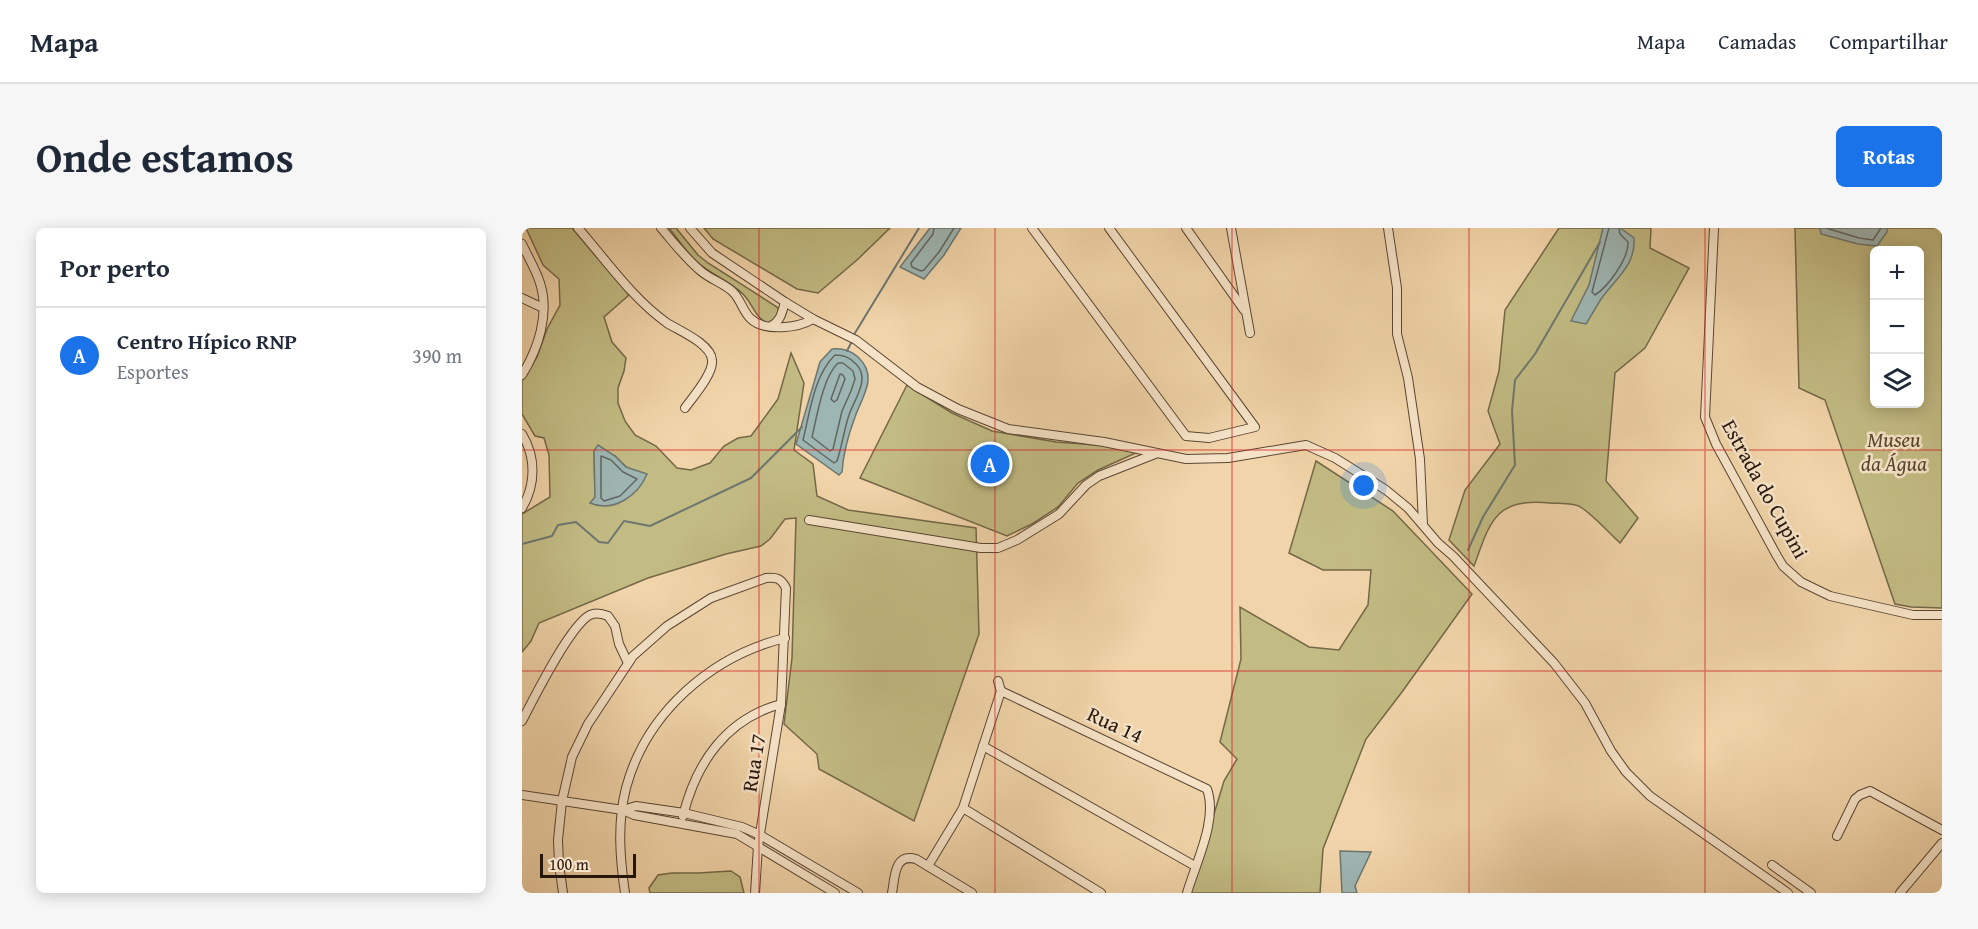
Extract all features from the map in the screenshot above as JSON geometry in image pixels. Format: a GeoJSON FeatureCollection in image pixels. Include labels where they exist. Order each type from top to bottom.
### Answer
{"type":"FeatureCollection","features":[{"type":"Feature","properties":{"kind":"street"},"geometry":{"type":"LineString","coordinates":[[578,228],[643,303],[709,351],[713,361],[711,370],[686,408]]}},
{"type":"Feature","properties":{"kind":"street"},"geometry":{"type":"LineString","coordinates":[[661,228],[704,274],[732,291],[753,321],[770,326],[806,324],[813,319]]}},
{"type":"Feature","properties":{"kind":"street"},"geometry":{"type":"LineString","coordinates":[[690,228],[711,253],[813,319],[856,340],[918,387],[958,409],[1008,429],[1104,441],[1186,459],[1228,458],[1306,445],[1335,458],[1386,490],[1408,508],[1438,543],[1464,567],[1554,663],[1585,703],[1626,772],[1650,796],[1788,893]]}},
{"type":"Feature","properties":{"kind":"street"},"geometry":{"type":"LineString","coordinates":[[1032,228],[1186,436],[1209,438],[1255,427],[1109,228]]}},
{"type":"Feature","properties":{"kind":"street"},"geometry":{"type":"LineString","coordinates":[[1186,228],[1247,314]]}},
{"type":"Feature","properties":{"kind":"street"},"geometry":{"type":"LineString","coordinates":[[1231,228],[1250,333]]}},
{"type":"Feature","properties":{"kind":"street"},"geometry":{"type":"LineString","coordinates":[[1388,228],[1397,288],[1397,334],[1408,378],[1420,459],[1423,524]]}},
{"type":"Feature","properties":{"kind":"street","name":"Estrada do Cupini"},"geometry":{"type":"LineString","coordinates":[[1714,228],[1705,417],[1716,444],[1777,556],[1783,566],[1801,582],[1830,596],[1913,615],[1942,615]]}},
{"type":"Feature","properties":{"kind":"street"},"geometry":{"type":"LineString","coordinates":[[522,244],[541,285],[543,308],[538,343],[522,375]]}},
{"type":"Feature","properties":{"kind":"street"},"geometry":{"type":"LineString","coordinates":[[522,298],[543,308]]}},
{"type":"Feature","properties":{"kind":"street"},"geometry":{"type":"LineString","coordinates":[[770,326],[779,319],[785,302]]}},
{"type":"Feature","properties":{"kind":"street"},"geometry":{"type":"LineString","coordinates":[[522,434],[530,450],[532,465],[532,481],[525,493],[522,508]]}},
{"type":"Feature","properties":{"kind":"street"},"geometry":{"type":"LineString","coordinates":[[809,520],[981,548],[998,548],[1017,540],[1059,514],[1086,485],[1099,476],[1156,453]]}},
{"type":"Feature","properties":{"kind":"street","name":"Rua 17"},"geometry":{"type":"LineString","coordinates":[[628,663],[667,626],[711,598],[766,578],[775,577],[782,581],[786,588],[781,704],[758,846],[755,893]]}},
{"type":"Feature","properties":{"kind":"street"},"geometry":{"type":"LineString","coordinates":[[522,720],[549,670],[588,616],[594,613],[608,616],[615,626],[619,644],[628,663],[584,732],[572,757],[562,801],[558,840],[563,893]]}},
{"type":"Feature","properties":{"kind":"street"},"geometry":{"type":"LineString","coordinates":[[625,893],[619,852],[626,789],[638,755],[656,724],[677,699],[704,675],[732,658],[785,638]]}},
{"type":"Feature","properties":{"kind":"street"},"geometry":{"type":"LineString","coordinates":[[928,866],[963,808],[1001,691],[998,681]]}},
{"type":"Feature","properties":{"kind":"street","name":"Rua 14"},"geometry":{"type":"LineString","coordinates":[[1001,691],[1207,789],[1211,810],[1208,829],[1195,866]]}},
{"type":"Feature","properties":{"kind":"street"},"geometry":{"type":"LineString","coordinates":[[682,823],[690,790],[699,770],[714,747],[748,717],[781,704]]}},
{"type":"Feature","properties":{"kind":"street"},"geometry":{"type":"LineString","coordinates":[[983,746],[1195,866],[1187,893]]}},
{"type":"Feature","properties":{"kind":"street"},"geometry":{"type":"LineString","coordinates":[[1837,836],[1855,799],[1870,791],[1942,830]]}},
{"type":"Feature","properties":{"kind":"street"},"geometry":{"type":"LineString","coordinates":[[522,795],[623,810],[634,815],[682,823],[742,827],[760,835],[858,893]]}},
{"type":"Feature","properties":{"kind":"street"},"geometry":{"type":"LineString","coordinates":[[623,810],[636,806],[684,813],[737,834],[821,889],[835,893]]}},
{"type":"Feature","properties":{"kind":"street"},"geometry":{"type":"LineString","coordinates":[[963,808],[1101,893]]}},
{"type":"Feature","properties":{"kind":"street"},"geometry":{"type":"LineString","coordinates":[[1900,893],[1942,843]]}},
{"type":"Feature","properties":{"kind":"street"},"geometry":{"type":"LineString","coordinates":[[892,893],[897,866],[902,859],[908,857],[916,859],[972,893]]}},
{"type":"Feature","properties":{"kind":"street"},"geometry":{"type":"LineString","coordinates":[[1772,865],[1810,893]]}},
{"type":"Feature","properties":{"kind":"street"},"geometry":{"type":"LineString","coordinates":[[821,889],[826,875]]}},
{"type":"Feature","properties":{"kind":"green space"},"geometry":{"type":"Polygon","coordinates":[[[526,228],[572,228],[629,295],[604,317],[612,342],[626,358],[618,388],[618,403],[625,421],[635,435],[656,446],[677,468],[691,470],[710,463],[724,446],[738,438],[751,436],[778,399],[791,353],[804,383],[794,450],[813,464],[817,496],[848,510],[976,528],[979,634],[914,821],[819,769],[817,754],[784,724],[792,658],[796,518],[785,519],[770,539],[761,546],[726,554],[648,578],[539,623],[531,641],[522,652],[522,514],[550,497],[549,455],[544,438],[535,436],[522,414],[522,381],[537,357],[547,329],[560,305],[559,279],[543,265],[526,228]],[[594,451],[595,497],[626,467],[615,456],[594,451]]]}},
{"type":"Feature","properties":{"kind":"green space"},"geometry":{"type":"Polygon","coordinates":[[[669,228],[676,228],[698,255],[708,263],[777,307],[779,315],[771,324],[761,319],[743,294],[696,261],[669,228]]]}},
{"type":"Feature","properties":{"kind":"green space"},"geometry":{"type":"Polygon","coordinates":[[[704,228],[890,228],[818,293],[797,289],[713,239],[704,228]]]}},
{"type":"Feature","properties":{"kind":"green space"},"geometry":{"type":"Polygon","coordinates":[[[1559,228],[1651,228],[1650,248],[1689,268],[1645,348],[1615,373],[1606,481],[1638,518],[1620,543],[1579,506],[1532,502],[1517,504],[1497,516],[1485,537],[1474,566],[1449,540],[1465,490],[1500,444],[1488,411],[1499,371],[1505,310],[1559,228]]]}},
{"type":"Feature","properties":{"kind":"green space","name":"Museu da Água"},"geometry":{"type":"Polygon","coordinates":[[[1795,228],[1942,228],[1942,608],[1895,604],[1825,400],[1799,388],[1795,228]]]}},
{"type":"Feature","properties":{"kind":"green space"},"geometry":{"type":"Polygon","coordinates":[[[907,385],[952,413],[992,431],[1056,442],[1110,446],[1138,452],[1098,470],[1078,483],[1058,507],[1032,524],[1007,536],[860,478],[907,385]]]}},
{"type":"Feature","properties":{"kind":"green space"},"geometry":{"type":"Polygon","coordinates":[[[1316,461],[1393,511],[1472,594],[1366,739],[1323,849],[1320,893],[1190,893],[1224,781],[1237,759],[1220,742],[1241,659],[1240,607],[1309,647],[1339,650],[1368,605],[1371,570],[1323,570],[1289,553],[1316,461]]]}},
{"type":"Feature","properties":{"kind":"green space"},"geometry":{"type":"Polygon","coordinates":[[[731,871],[740,877],[744,893],[650,893],[649,888],[658,875],[731,871]]]}},
{"type":"Feature","properties":{"kind":"water"},"geometry":{"type":"Polygon","coordinates":[[[930,228],[961,228],[944,255],[924,279],[900,267],[930,228]]]}},
{"type":"Feature","properties":{"kind":"water"},"geometry":{"type":"Polygon","coordinates":[[[1603,228],[1620,228],[1634,238],[1632,256],[1586,324],[1571,321],[1589,285],[1603,228]]]}},
{"type":"Feature","properties":{"kind":"water"},"geometry":{"type":"Polygon","coordinates":[[[1820,228],[1887,228],[1887,232],[1877,246],[1858,244],[1821,234],[1820,228]]]}},
{"type":"Feature","properties":{"kind":"water"},"geometry":{"type":"Polygon","coordinates":[[[832,349],[846,350],[858,357],[864,364],[868,379],[865,394],[849,437],[842,472],[839,475],[796,444],[820,362],[832,349]]]}},
{"type":"Feature","properties":{"kind":"water"},"geometry":{"type":"Polygon","coordinates":[[[598,445],[615,456],[626,467],[647,474],[638,489],[616,504],[599,506],[590,503],[595,497],[594,451],[598,445]]]}},
{"type":"Feature","properties":{"kind":"water"},"geometry":{"type":"Polygon","coordinates":[[[1340,851],[1371,852],[1355,886],[1357,893],[1342,893],[1340,851]]]}},
{"type":"Feature","properties":{"kind":"waterway"},"geometry":{"type":"LineString","coordinates":[[855,333],[919,228]]}},
{"type":"Feature","properties":{"kind":"waterway"},"geometry":{"type":"LineString","coordinates":[[1468,550],[1483,517],[1515,465],[1512,411],[1515,380],[1535,354],[1600,242]]}},
{"type":"Feature","properties":{"kind":"waterway"},"geometry":{"type":"LineString","coordinates":[[847,351],[851,343]]}},
{"type":"Feature","properties":{"kind":"waterway"},"geometry":{"type":"LineString","coordinates":[[522,544],[552,536],[558,525],[576,522],[599,542],[608,543],[624,521],[650,526],[751,478],[802,427]]}},
{"type":"Feature","properties":{"kind":"place","name":"Centro Hípico RNP"},"geometry":{"type":"Point","coordinates":[990,464]}}]}
